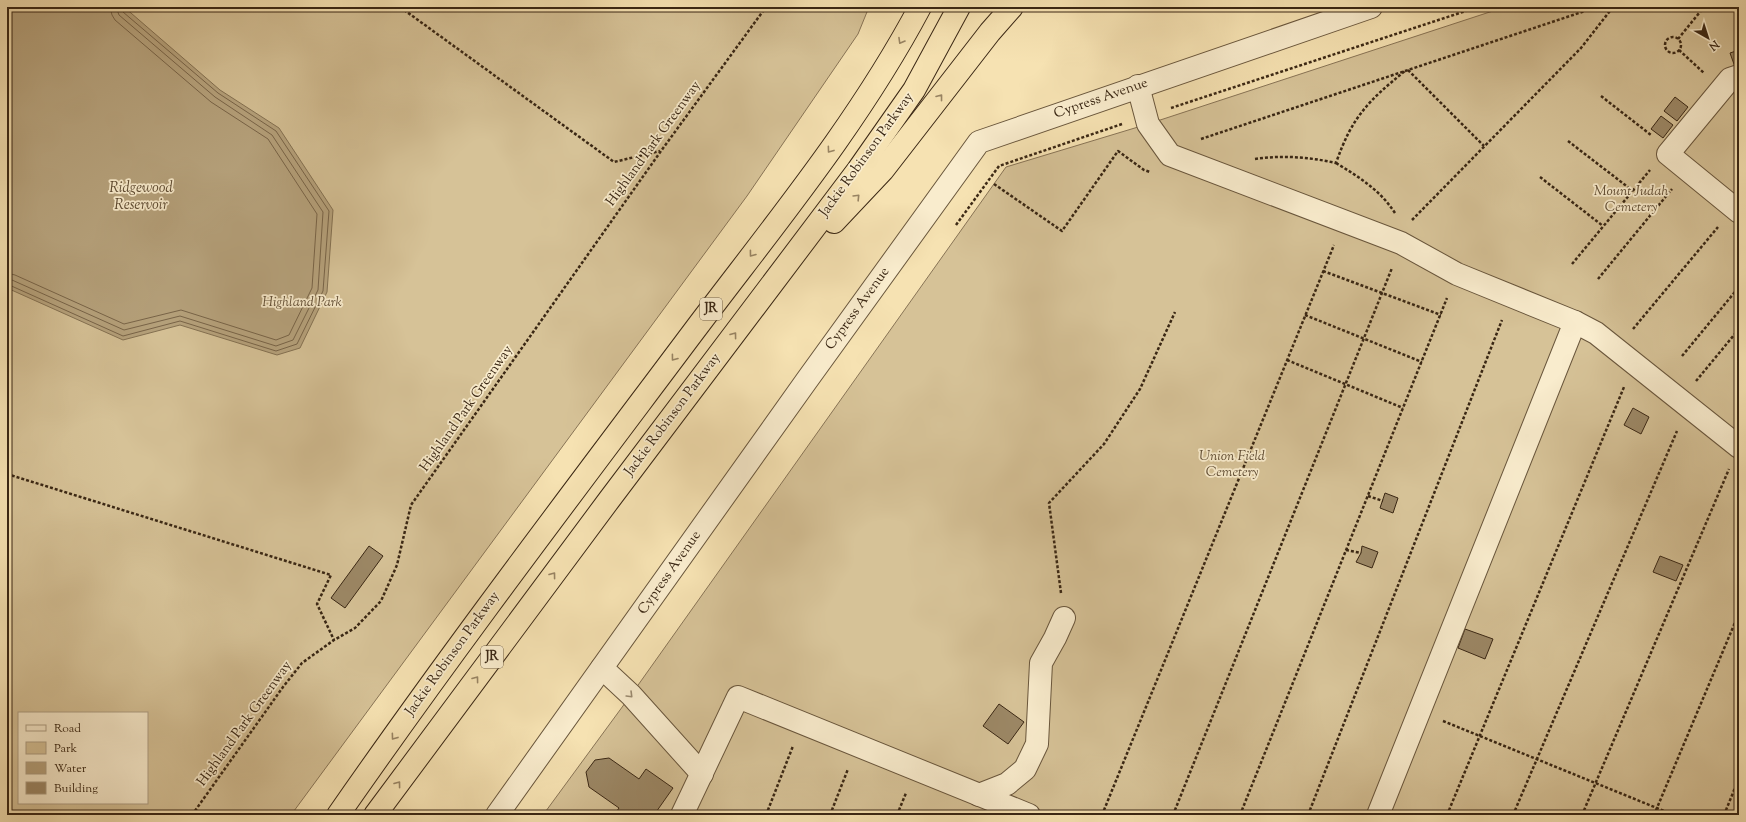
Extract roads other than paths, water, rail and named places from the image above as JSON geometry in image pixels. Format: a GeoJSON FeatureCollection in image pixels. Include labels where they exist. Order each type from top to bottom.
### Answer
{"type":"FeatureCollection","features":[{"type":"Feature","properties":{"kind":"highway","name":"Jackie Robinson Parkway"},"geometry":{"type":"LineString","coordinates":[[339,812],[490,602],[825,158],[882,75],[920,7]]}},
{"type":"Feature","properties":{"kind":"highway","name":"Jackie Robinson Parkway"},"geometry":{"type":"LineString","coordinates":[[375,815],[886,132],[914,90],[959,7]]}},
{"type":"Feature","properties":{"kind":"highway"},"geometry":{"type":"LineString","coordinates":[[763,296],[883,170],[990,32],[1012,7]]}},
{"type":"Feature","properties":{"kind":"street","name":"Cypress Avenue"},"geometry":{"type":"LineString","coordinates":[[500,814],[602,668],[979,142],[1371,7]]}},
{"type":"Feature","properties":{"kind":"street"},"geometry":{"type":"LineString","coordinates":[[1736,210],[1668,154],[1730,79],[1739,76]]}},
{"type":"Feature","properties":{"kind":"street"},"geometry":{"type":"LineString","coordinates":[[1138,86],[1148,124],[1170,155],[1344,220],[1400,236],[1457,274],[1574,322],[1596,333],[1634,363],[1690,396],[1739,447]]}},
{"type":"Feature","properties":{"kind":"street"},"geometry":{"type":"LineString","coordinates":[[1378,815],[1574,322]]}},
{"type":"Feature","properties":{"kind":"street"},"geometry":{"type":"LineString","coordinates":[[979,795],[1007,784],[1025,769],[1037,744],[1041,663],[1064,618]]}},
{"type":"Feature","properties":{"kind":"street"},"geometry":{"type":"LineString","coordinates":[[602,668],[631,695],[702,774]]}},
{"type":"Feature","properties":{"kind":"street"},"geometry":{"type":"LineString","coordinates":[[682,815],[738,697],[1029,815]]}},
{"type":"Feature","properties":{"kind":"water","name":"Ridgewood Reservoir"},"geometry":{"type":"Polygon","coordinates":[[[7,7],[124,7],[220,90],[279,128],[333,210],[327,292],[300,348],[277,355],[180,325],[123,340],[7,288],[7,7]]]}},
{"type":"Feature","properties":{"kind":"park label","name":"Mount Judah Cemetery"},"geometry":{"type":"Point","coordinates":[1631,200]}},
{"type":"Feature","properties":{"kind":"park label","name":"Highland Park"},"geometry":{"type":"Point","coordinates":[302,303]}},
{"type":"Feature","properties":{"kind":"park label","name":"Union Field Cemetery"},"geometry":{"type":"Point","coordinates":[1232,466]}}]}
